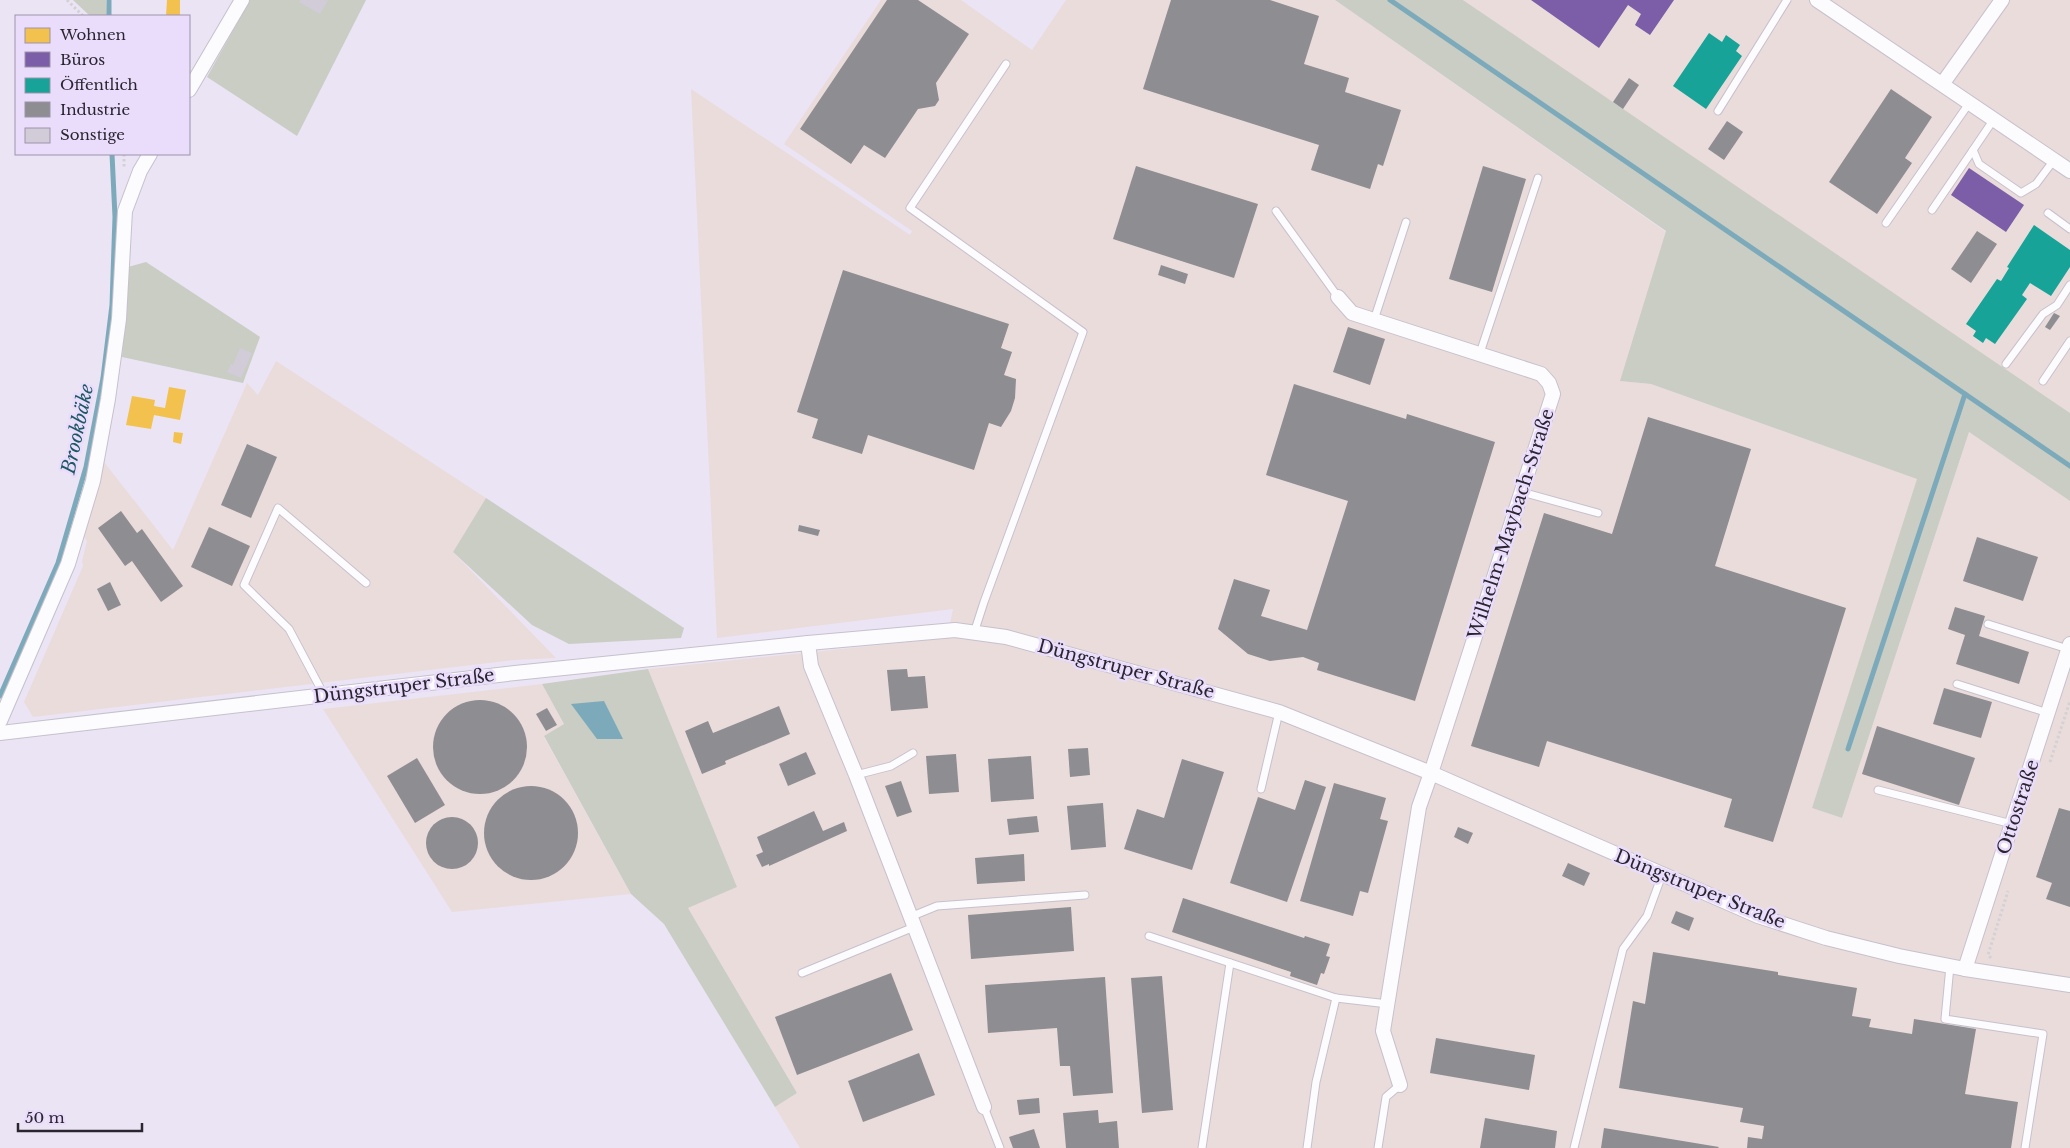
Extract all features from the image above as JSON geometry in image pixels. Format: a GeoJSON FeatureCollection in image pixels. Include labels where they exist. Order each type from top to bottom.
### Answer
{"type":"FeatureCollection","features":[{"type":"Feature","properties":{"kind":"street"},"geometry":{"type":"LineString","coordinates":[[190,88],[242,0]]}},
{"type":"Feature","properties":{"kind":"street"},"geometry":{"type":"LineString","coordinates":[[1817,0],[2070,171]]}},
{"type":"Feature","properties":{"kind":"street"},"geometry":{"type":"LineString","coordinates":[[1942,83],[2002,0]]}},
{"type":"Feature","properties":{"kind":"street"},"geometry":{"type":"LineString","coordinates":[[0,721],[68,564],[93,480],[108,399],[119,319],[125,211],[140,171],[149,155]]}},
{"type":"Feature","properties":{"kind":"street","name":"Wilhelm-Maybach-Straße"},"geometry":{"type":"LineString","coordinates":[[1338,296],[1352,313],[1541,374],[1549,383],[1553,394],[1431,773]]}},
{"type":"Feature","properties":{"kind":"street","name":"Düngstruper Straße"},"geometry":{"type":"LineString","coordinates":[[0,733],[808,642],[955,630],[1006,637],[1279,712],[1431,773],[1662,876],[1758,916],[1835,940],[1899,956],[1965,969],[2070,985]]}},
{"type":"Feature","properties":{"kind":"street"},"geometry":{"type":"LineString","coordinates":[[808,642],[811,666],[856,774],[984,1107]]}},
{"type":"Feature","properties":{"kind":"street","name":"Ottostraße"},"geometry":{"type":"LineString","coordinates":[[1965,969],[2069,646]]}},
{"type":"Feature","properties":{"kind":"street"},"geometry":{"type":"LineString","coordinates":[[1400,1085],[1384,1031],[1419,807],[1431,773]]}},
{"type":"Feature","properties":{"kind":"lane"},"geometry":{"type":"LineString","coordinates":[[1718,111],[1787,0]]}},
{"type":"Feature","properties":{"kind":"lane"},"geometry":{"type":"LineString","coordinates":[[974,633],[1083,332],[910,208],[1006,64]]}},
{"type":"Feature","properties":{"kind":"lane"},"geometry":{"type":"LineString","coordinates":[[1886,223],[1970,102]]}},
{"type":"Feature","properties":{"kind":"lane"},"geometry":{"type":"LineString","coordinates":[[1932,210],[1994,119]]}},
{"type":"Feature","properties":{"kind":"lane"},"geometry":{"type":"LineString","coordinates":[[1973,150],[1979,164],[2021,193],[2036,184],[2054,160]]}},
{"type":"Feature","properties":{"kind":"lane"},"geometry":{"type":"LineString","coordinates":[[1480,354],[1538,178]]}},
{"type":"Feature","properties":{"kind":"lane"},"geometry":{"type":"LineString","coordinates":[[1276,211],[1338,296]]}},
{"type":"Feature","properties":{"kind":"lane"},"geometry":{"type":"LineString","coordinates":[[2048,213],[2070,229]]}},
{"type":"Feature","properties":{"kind":"lane"},"geometry":{"type":"LineString","coordinates":[[1374,320],[1406,222]]}},
{"type":"Feature","properties":{"kind":"lane"},"geometry":{"type":"LineString","coordinates":[[2006,364],[2043,314],[2057,305],[2070,284]]}},
{"type":"Feature","properties":{"kind":"lane"},"geometry":{"type":"LineString","coordinates":[[2043,381],[2070,341]]}},
{"type":"Feature","properties":{"kind":"lane"},"geometry":{"type":"LineString","coordinates":[[1522,492],[1598,513]]}},
{"type":"Feature","properties":{"kind":"lane"},"geometry":{"type":"LineString","coordinates":[[324,696],[289,629],[244,585],[278,508],[366,583]]}},
{"type":"Feature","properties":{"kind":"lane"},"geometry":{"type":"LineString","coordinates":[[1988,624],[2069,646]]}},
{"type":"Feature","properties":{"kind":"lane"},"geometry":{"type":"LineString","coordinates":[[1957,684],[2048,712]]}},
{"type":"Feature","properties":{"kind":"lane"},"geometry":{"type":"LineString","coordinates":[[1260,789],[1279,712]]}},
{"type":"Feature","properties":{"kind":"lane"},"geometry":{"type":"LineString","coordinates":[[856,774],[891,766],[914,753]]}},
{"type":"Feature","properties":{"kind":"lane"},"geometry":{"type":"LineString","coordinates":[[1878,790],[2013,824]]}},
{"type":"Feature","properties":{"kind":"lane"},"geometry":{"type":"LineString","coordinates":[[1574,1148],[1623,949],[1647,916],[1662,876]]}},
{"type":"Feature","properties":{"kind":"lane"},"geometry":{"type":"LineString","coordinates":[[802,973],[912,922],[937,906],[1085,895]]}},
{"type":"Feature","properties":{"kind":"lane"},"geometry":{"type":"LineString","coordinates":[[1149,936],[1336,998],[1388,1004]]}},
{"type":"Feature","properties":{"kind":"lane"},"geometry":{"type":"LineString","coordinates":[[1202,1148],[1230,963]]}},
{"type":"Feature","properties":{"kind":"lane"},"geometry":{"type":"LineString","coordinates":[[1950,966],[1945,1019],[2043,1034],[2025,1148]]}},
{"type":"Feature","properties":{"kind":"lane"},"geometry":{"type":"LineString","coordinates":[[1307,1148],[1316,1082],[1336,998]]}},
{"type":"Feature","properties":{"kind":"lane"},"geometry":{"type":"LineString","coordinates":[[1378,1148],[1386,1098],[1400,1085]]}},
{"type":"Feature","properties":{"kind":"lane"},"geometry":{"type":"LineString","coordinates":[[984,1107],[1000,1148]]}},
{"type":"Feature","properties":{"kind":"path"},"geometry":{"type":"LineString","coordinates":[[67,0],[82,15]]}},
{"type":"Feature","properties":{"kind":"path"},"geometry":{"type":"LineString","coordinates":[[2048,766],[2070,701]]}},
{"type":"Feature","properties":{"kind":"path"},"geometry":{"type":"LineString","coordinates":[[2003,975],[2004,968],[1988,955],[2009,888]]}},
{"type":"Feature","properties":{"kind":"shaded area"},"geometry":{"type":"Polygon","coordinates":[[[73,0],[106,0],[107,15],[89,15],[73,0]]]}},
{"type":"Feature","properties":{"kind":"shaded area"},"geometry":{"type":"Polygon","coordinates":[[[250,0],[366,0],[297,136],[207,77],[250,0]]]}},
{"type":"Feature","properties":{"kind":"shaded area"},"geometry":{"type":"Polygon","coordinates":[[[881,0],[961,0],[1032,50],[1066,0],[1335,0],[1666,232],[1621,381],[1651,384],[1918,479],[1812,808],[1842,818],[1969,432],[2070,501],[2070,1148],[800,1148],[775,1107],[797,1093],[688,908],[737,887],[648,669],[947,638],[953,609],[717,638],[691,89],[910,235],[912,231],[784,144],[881,0]]]}},
{"type":"Feature","properties":{"kind":"shaded area"},"geometry":{"type":"Polygon","coordinates":[[[1335,0],[1463,0],[2070,413],[2070,501],[1969,432],[1842,818],[1812,808],[1917,479],[1651,384],[1620,381],[1666,231],[1335,0]]]}},
{"type":"Feature","properties":{"kind":"shaded area"},"geometry":{"type":"Polygon","coordinates":[[[1463,0],[2070,0],[2070,413],[1987,357],[1463,0]]]}},
{"type":"Feature","properties":{"kind":"shaded area"},"geometry":{"type":"Polygon","coordinates":[[[146,262],[260,337],[243,383],[122,357],[128,267],[146,262]]]}},
{"type":"Feature","properties":{"kind":"shaded area"},"geometry":{"type":"Polygon","coordinates":[[[276,361],[486,498],[453,552],[556,658],[514,660],[33,717],[24,702],[83,566],[82,561],[87,541],[84,537],[104,462],[173,550],[247,383],[258,395],[276,361]]]}},
{"type":"Feature","properties":{"kind":"shaded area"},"geometry":{"type":"Polygon","coordinates":[[[486,498],[684,628],[681,638],[569,644],[532,625],[453,552],[486,498]]]}},
{"type":"Feature","properties":{"kind":"shaded area"},"geometry":{"type":"Polygon","coordinates":[[[648,669],[737,887],[688,908],[797,1093],[775,1107],[664,924],[631,894],[544,736],[564,724],[542,684],[648,669]]]}},
{"type":"Feature","properties":{"kind":"shaded area"},"geometry":{"type":"Polygon","coordinates":[[[542,684],[564,724],[544,737],[631,894],[452,912],[323,709],[542,684]]]}},
{"type":"Feature","properties":{"kind":"water"},"geometry":{"type":"Polygon","coordinates":[[[604,701],[623,739],[597,739],[571,704],[604,701]]]}},
{"type":"Feature","properties":{"kind":"building: Wohnen"},"geometry":{"type":"Polygon","coordinates":[[[167,0],[180,0],[180,15],[166,15],[167,0]]]}},
{"type":"Feature","properties":{"kind":"building: Wohnen"},"geometry":{"type":"Polygon","coordinates":[[[169,387],[186,390],[180,420],[154,415],[151,429],[126,425],[132,396],[155,400],[154,406],[165,408],[169,387]]]}},
{"type":"Feature","properties":{"kind":"building: Wohnen"},"geometry":{"type":"Polygon","coordinates":[[[174,432],[183,433],[181,444],[173,442],[174,432]]]}},
{"type":"Feature","properties":{"kind":"building: Büros"},"geometry":{"type":"Polygon","coordinates":[[[1531,0],[1674,0],[1650,35],[1635,25],[1641,14],[1628,5],[1599,48],[1531,0]]]}},
{"type":"Feature","properties":{"kind":"building: Büros"},"geometry":{"type":"Polygon","coordinates":[[[1969,168],[2024,205],[2006,232],[1951,195],[1969,168]]]}},
{"type":"Feature","properties":{"kind":"building: Öffentlich"},"geometry":{"type":"Polygon","coordinates":[[[1709,33],[1722,42],[1726,35],[1740,45],[1736,51],[1742,56],[1706,109],[1673,86],[1709,33]]]}},
{"type":"Feature","properties":{"kind":"building: Öffentlich"},"geometry":{"type":"Polygon","coordinates":[[[2034,225],[2070,250],[2070,267],[2051,296],[2030,283],[2022,295],[2027,299],[1995,344],[1986,338],[1983,343],[1973,336],[1976,331],[1966,324],[1997,279],[2001,281],[2009,268],[2007,267],[2034,225]]]}},
{"type":"Feature","properties":{"kind":"building: Industrie"},"geometry":{"type":"Polygon","coordinates":[[[887,0],[918,0],[969,34],[936,83],[939,100],[935,106],[918,109],[885,158],[864,145],[851,164],[800,129],[887,0]]]}},
{"type":"Feature","properties":{"kind":"building: Industrie"},"geometry":{"type":"Polygon","coordinates":[[[1171,0],[1270,0],[1319,16],[1304,64],[1349,78],[1345,92],[1401,110],[1383,166],[1378,164],[1370,189],[1311,170],[1319,145],[1143,89],[1171,0]]]}},
{"type":"Feature","properties":{"kind":"building: Industrie"},"geometry":{"type":"Polygon","coordinates":[[[1629,78],[1639,85],[1623,109],[1613,102],[1629,78]]]}},
{"type":"Feature","properties":{"kind":"building: Industrie"},"geometry":{"type":"Polygon","coordinates":[[[1891,89],[1932,117],[1905,158],[1912,163],[1877,214],[1829,182],[1891,89]]]}},
{"type":"Feature","properties":{"kind":"building: Industrie"},"geometry":{"type":"Polygon","coordinates":[[[1727,121],[1743,132],[1724,160],[1708,149],[1727,121]]]}},
{"type":"Feature","properties":{"kind":"building: Industrie"},"geometry":{"type":"Polygon","coordinates":[[[1136,166],[1258,204],[1234,278],[1113,239],[1136,166]]]}},
{"type":"Feature","properties":{"kind":"building: Industrie"},"geometry":{"type":"Polygon","coordinates":[[[1483,166],[1526,179],[1492,292],[1449,279],[1483,166]]]}},
{"type":"Feature","properties":{"kind":"building: Industrie"},"geometry":{"type":"Polygon","coordinates":[[[1977,231],[1997,244],[1971,283],[1951,269],[1977,231]]]}},
{"type":"Feature","properties":{"kind":"building: Industrie"},"geometry":{"type":"Polygon","coordinates":[[[1161,265],[1188,274],[1185,284],[1158,275],[1161,265]]]}},
{"type":"Feature","properties":{"kind":"building: Industrie"},"geometry":{"type":"Polygon","coordinates":[[[843,270],[1009,324],[1001,348],[1012,352],[1004,375],[1016,379],[1015,398],[1011,411],[1001,427],[989,423],[974,470],[868,435],[862,454],[812,438],[818,419],[797,412],[843,270]]]}},
{"type":"Feature","properties":{"kind":"building: Industrie"},"geometry":{"type":"Polygon","coordinates":[[[2054,313],[2060,316],[2050,330],[2045,327],[2054,313]]]}},
{"type":"Feature","properties":{"kind":"building: Industrie"},"geometry":{"type":"Polygon","coordinates":[[[1348,327],[1385,339],[1370,385],[1333,372],[1348,327]]]}},
{"type":"Feature","properties":{"kind":"building: Industrie"},"geometry":{"type":"Polygon","coordinates":[[[1294,384],[1406,419],[1407,414],[1495,442],[1415,701],[1317,670],[1319,663],[1303,657],[1270,661],[1248,654],[1218,629],[1234,579],[1270,590],[1261,616],[1307,630],[1348,501],[1266,475],[1294,384]]]}},
{"type":"Feature","properties":{"kind":"building: Industrie"},"geometry":{"type":"Polygon","coordinates":[[[1648,417],[1751,449],[1715,566],[1846,608],[1773,842],[1724,827],[1732,799],[1547,741],[1539,767],[1471,746],[1544,513],[1612,534],[1648,417]]]}},
{"type":"Feature","properties":{"kind":"building: Industrie"},"geometry":{"type":"Polygon","coordinates":[[[247,444],[277,457],[251,518],[221,505],[247,444]]]}},
{"type":"Feature","properties":{"kind":"building: Industrie"},"geometry":{"type":"Polygon","coordinates":[[[121,511],[137,533],[142,529],[183,586],[161,602],[132,561],[125,566],[98,528],[121,511]]]}},
{"type":"Feature","properties":{"kind":"building: Industrie"},"geometry":{"type":"Polygon","coordinates":[[[799,525],[820,530],[818,536],[798,531],[799,525]]]}},
{"type":"Feature","properties":{"kind":"building: Industrie"},"geometry":{"type":"Polygon","coordinates":[[[209,527],[250,546],[232,586],[191,567],[209,527]]]}},
{"type":"Feature","properties":{"kind":"building: Industrie"},"geometry":{"type":"Polygon","coordinates":[[[1977,537],[2038,557],[2023,601],[1963,581],[1977,537]]]}},
{"type":"Feature","properties":{"kind":"building: Industrie"},"geometry":{"type":"Polygon","coordinates":[[[110,582],[121,605],[108,611],[97,589],[110,582]]]}},
{"type":"Feature","properties":{"kind":"building: Industrie"},"geometry":{"type":"Polygon","coordinates":[[[1955,607],[1985,616],[1979,636],[2029,652],[2019,684],[1956,664],[1965,635],[1948,629],[1955,607]]]}},
{"type":"Feature","properties":{"kind":"building: Industrie"},"geometry":{"type":"Polygon","coordinates":[[[907,669],[908,677],[925,676],[928,708],[891,711],[887,670],[907,669]]]}},
{"type":"Feature","properties":{"kind":"building: Industrie"},"geometry":{"type":"Polygon","coordinates":[[[1944,688],[1992,702],[1981,738],[1933,724],[1944,688]]]}},
{"type":"Feature","properties":{"kind":"building: Industrie"},"geometry":{"type":"Polygon","coordinates":[[[480,700],[498,704],[513,714],[523,729],[527,747],[523,765],[513,780],[498,790],[480,794],[462,790],[447,780],[437,765],[433,747],[437,729],[447,714],[462,704],[480,700]]]}},
{"type":"Feature","properties":{"kind":"building: Industrie"},"geometry":{"type":"Polygon","coordinates":[[[779,706],[790,734],[725,761],[726,764],[702,774],[685,731],[708,721],[713,733],[779,706]]]}},
{"type":"Feature","properties":{"kind":"building: Industrie"},"geometry":{"type":"Polygon","coordinates":[[[547,708],[557,725],[546,731],[536,714],[547,708]]]}},
{"type":"Feature","properties":{"kind":"building: Industrie"},"geometry":{"type":"Polygon","coordinates":[[[1877,726],[1975,758],[1959,805],[1862,774],[1877,726]]]}},
{"type":"Feature","properties":{"kind":"building: Industrie"},"geometry":{"type":"Polygon","coordinates":[[[1088,748],[1090,775],[1070,777],[1068,749],[1088,748]]]}},
{"type":"Feature","properties":{"kind":"building: Industrie"},"geometry":{"type":"Polygon","coordinates":[[[806,752],[816,774],[788,786],[779,764],[806,752]]]}},
{"type":"Feature","properties":{"kind":"building: Industrie"},"geometry":{"type":"Polygon","coordinates":[[[956,754],[959,792],[929,794],[926,756],[956,754]]]}},
{"type":"Feature","properties":{"kind":"building: Industrie"},"geometry":{"type":"Polygon","coordinates":[[[1031,756],[1034,799],[991,802],[988,759],[1031,756]]]}},
{"type":"Feature","properties":{"kind":"building: Industrie"},"geometry":{"type":"Polygon","coordinates":[[[417,758],[445,805],[415,823],[387,776],[417,758]]]}},
{"type":"Feature","properties":{"kind":"building: Industrie"},"geometry":{"type":"Polygon","coordinates":[[[1182,759],[1224,772],[1192,870],[1124,849],[1137,809],[1164,818],[1182,759]]]}},
{"type":"Feature","properties":{"kind":"building: Industrie"},"geometry":{"type":"Polygon","coordinates":[[[1305,780],[1326,787],[1287,902],[1230,883],[1258,797],[1295,810],[1305,780]]]}},
{"type":"Feature","properties":{"kind":"building: Industrie"},"geometry":{"type":"Polygon","coordinates":[[[901,781],[912,812],[897,817],[885,786],[901,781]]]}},
{"type":"Feature","properties":{"kind":"building: Industrie"},"geometry":{"type":"Polygon","coordinates":[[[1334,783],[1386,798],[1380,819],[1388,821],[1368,893],[1360,891],[1353,916],[1300,901],[1334,783]]]}},
{"type":"Feature","properties":{"kind":"building: Industrie"},"geometry":{"type":"Polygon","coordinates":[[[531,786],[549,790],[564,800],[574,815],[578,833],[574,851],[564,866],[549,876],[531,880],[513,876],[498,866],[488,851],[484,833],[488,815],[498,800],[513,790],[531,786]]]}},
{"type":"Feature","properties":{"kind":"building: Industrie"},"geometry":{"type":"Polygon","coordinates":[[[1103,803],[1106,847],[1071,850],[1067,806],[1103,803]]]}},
{"type":"Feature","properties":{"kind":"building: Industrie"},"geometry":{"type":"Polygon","coordinates":[[[2059,808],[2070,811],[2070,907],[2046,899],[2052,883],[2036,877],[2059,808]]]}},
{"type":"Feature","properties":{"kind":"building: Industrie"},"geometry":{"type":"Polygon","coordinates":[[[814,811],[823,831],[844,822],[847,831],[769,866],[769,864],[762,867],[756,855],[763,852],[757,837],[814,811]]]}},
{"type":"Feature","properties":{"kind":"building: Industrie"},"geometry":{"type":"Polygon","coordinates":[[[1037,816],[1039,832],[1009,835],[1007,819],[1037,816]]]}},
{"type":"Feature","properties":{"kind":"building: Industrie"},"geometry":{"type":"Polygon","coordinates":[[[452,817],[462,819],[470,825],[476,833],[478,843],[476,853],[470,861],[462,867],[452,869],[442,867],[434,861],[428,853],[426,843],[428,833],[434,825],[442,819],[452,817]]]}},
{"type":"Feature","properties":{"kind":"building: Industrie"},"geometry":{"type":"Polygon","coordinates":[[[1458,827],[1473,833],[1468,844],[1454,837],[1458,827]]]}},
{"type":"Feature","properties":{"kind":"building: Industrie"},"geometry":{"type":"Polygon","coordinates":[[[1024,854],[1025,881],[977,884],[975,858],[1024,854]]]}},
{"type":"Feature","properties":{"kind":"building: Industrie"},"geometry":{"type":"Polygon","coordinates":[[[1568,863],[1590,873],[1584,886],[1562,876],[1568,863]]]}},
{"type":"Feature","properties":{"kind":"building: Industrie"},"geometry":{"type":"Polygon","coordinates":[[[1183,898],[1304,938],[1305,936],[1330,944],[1326,956],[1330,957],[1324,974],[1321,973],[1317,985],[1290,976],[1291,972],[1172,932],[1183,898]]]}},
{"type":"Feature","properties":{"kind":"building: Industrie"},"geometry":{"type":"Polygon","coordinates":[[[1071,907],[1074,951],[971,959],[968,915],[1071,907]]]}},
{"type":"Feature","properties":{"kind":"building: Industrie"},"geometry":{"type":"Polygon","coordinates":[[[1676,911],[1694,918],[1689,931],[1671,923],[1676,911]]]}},
{"type":"Feature","properties":{"kind":"building: Industrie"},"geometry":{"type":"Polygon","coordinates":[[[1653,952],[1778,972],[1778,975],[1857,988],[1852,1016],[1871,1019],[1869,1027],[1912,1034],[1914,1019],[1976,1029],[1965,1094],[2018,1102],[2011,1148],[1747,1148],[1748,1137],[1762,1139],[1764,1126],[1740,1122],[1743,1108],[1619,1088],[1633,1001],[1645,1004],[1653,952]]]}},
{"type":"Feature","properties":{"kind":"building: Industrie"},"geometry":{"type":"Polygon","coordinates":[[[891,973],[913,1030],[797,1075],[775,1017],[891,973]]]}},
{"type":"Feature","properties":{"kind":"building: Industrie"},"geometry":{"type":"Polygon","coordinates":[[[1162,976],[1173,1110],[1142,1113],[1131,978],[1162,976]]]}},
{"type":"Feature","properties":{"kind":"building: Industrie"},"geometry":{"type":"Polygon","coordinates":[[[1105,977],[1113,1093],[1073,1096],[1070,1066],[1060,1066],[1057,1028],[988,1033],[985,985],[1105,977]]]}},
{"type":"Feature","properties":{"kind":"building: Industrie"},"geometry":{"type":"Polygon","coordinates":[[[1436,1038],[1535,1055],[1529,1090],[1430,1073],[1436,1038]]]}},
{"type":"Feature","properties":{"kind":"building: Industrie"},"geometry":{"type":"Polygon","coordinates":[[[919,1053],[935,1095],[863,1122],[848,1081],[919,1053]]]}},
{"type":"Feature","properties":{"kind":"building: Industrie"},"geometry":{"type":"Polygon","coordinates":[[[1039,1098],[1040,1113],[1019,1115],[1017,1100],[1039,1098]]]}},
{"type":"Feature","properties":{"kind":"building: Industrie"},"geometry":{"type":"Polygon","coordinates":[[[1098,1110],[1099,1123],[1117,1121],[1119,1148],[1066,1148],[1063,1113],[1098,1110]]]}},
{"type":"Feature","properties":{"kind":"building: Industrie"},"geometry":{"type":"Polygon","coordinates":[[[1485,1118],[1557,1131],[1555,1148],[1480,1148],[1485,1118]]]}},
{"type":"Feature","properties":{"kind":"building: Industrie"},"geometry":{"type":"Polygon","coordinates":[[[1604,1128],[1719,1147],[1601,1148],[1604,1128]]]}},
{"type":"Feature","properties":{"kind":"building: Industrie"},"geometry":{"type":"Polygon","coordinates":[[[1034,1129],[1040,1148],[1013,1148],[1009,1137],[1034,1129]]]}},
{"type":"Feature","properties":{"kind":"building: Sonstige"},"geometry":{"type":"Polygon","coordinates":[[[301,0],[328,0],[320,14],[299,2],[301,0]]]}},
{"type":"Feature","properties":{"kind":"building: Sonstige"},"geometry":{"type":"Polygon","coordinates":[[[240,348],[252,353],[241,378],[227,372],[231,364],[233,365],[240,348]]]}},
{"type":"Feature","properties":{"kind":"waterway","name":"Brookbäke"},"geometry":{"type":"LineString","coordinates":[[109,0],[109,15]]}},
{"type":"Feature","properties":{"kind":"waterway"},"geometry":{"type":"LineString","coordinates":[[1390,0],[2070,466]]}},
{"type":"Feature","properties":{"kind":"waterway","name":"Brookbäke"},"geometry":{"type":"LineString","coordinates":[[0,696],[58,563],[86,467],[103,378],[112,305],[115,217],[112,155]]}},
{"type":"Feature","properties":{"kind":"waterway"},"geometry":{"type":"LineString","coordinates":[[1848,749],[1965,394]]}}]}
